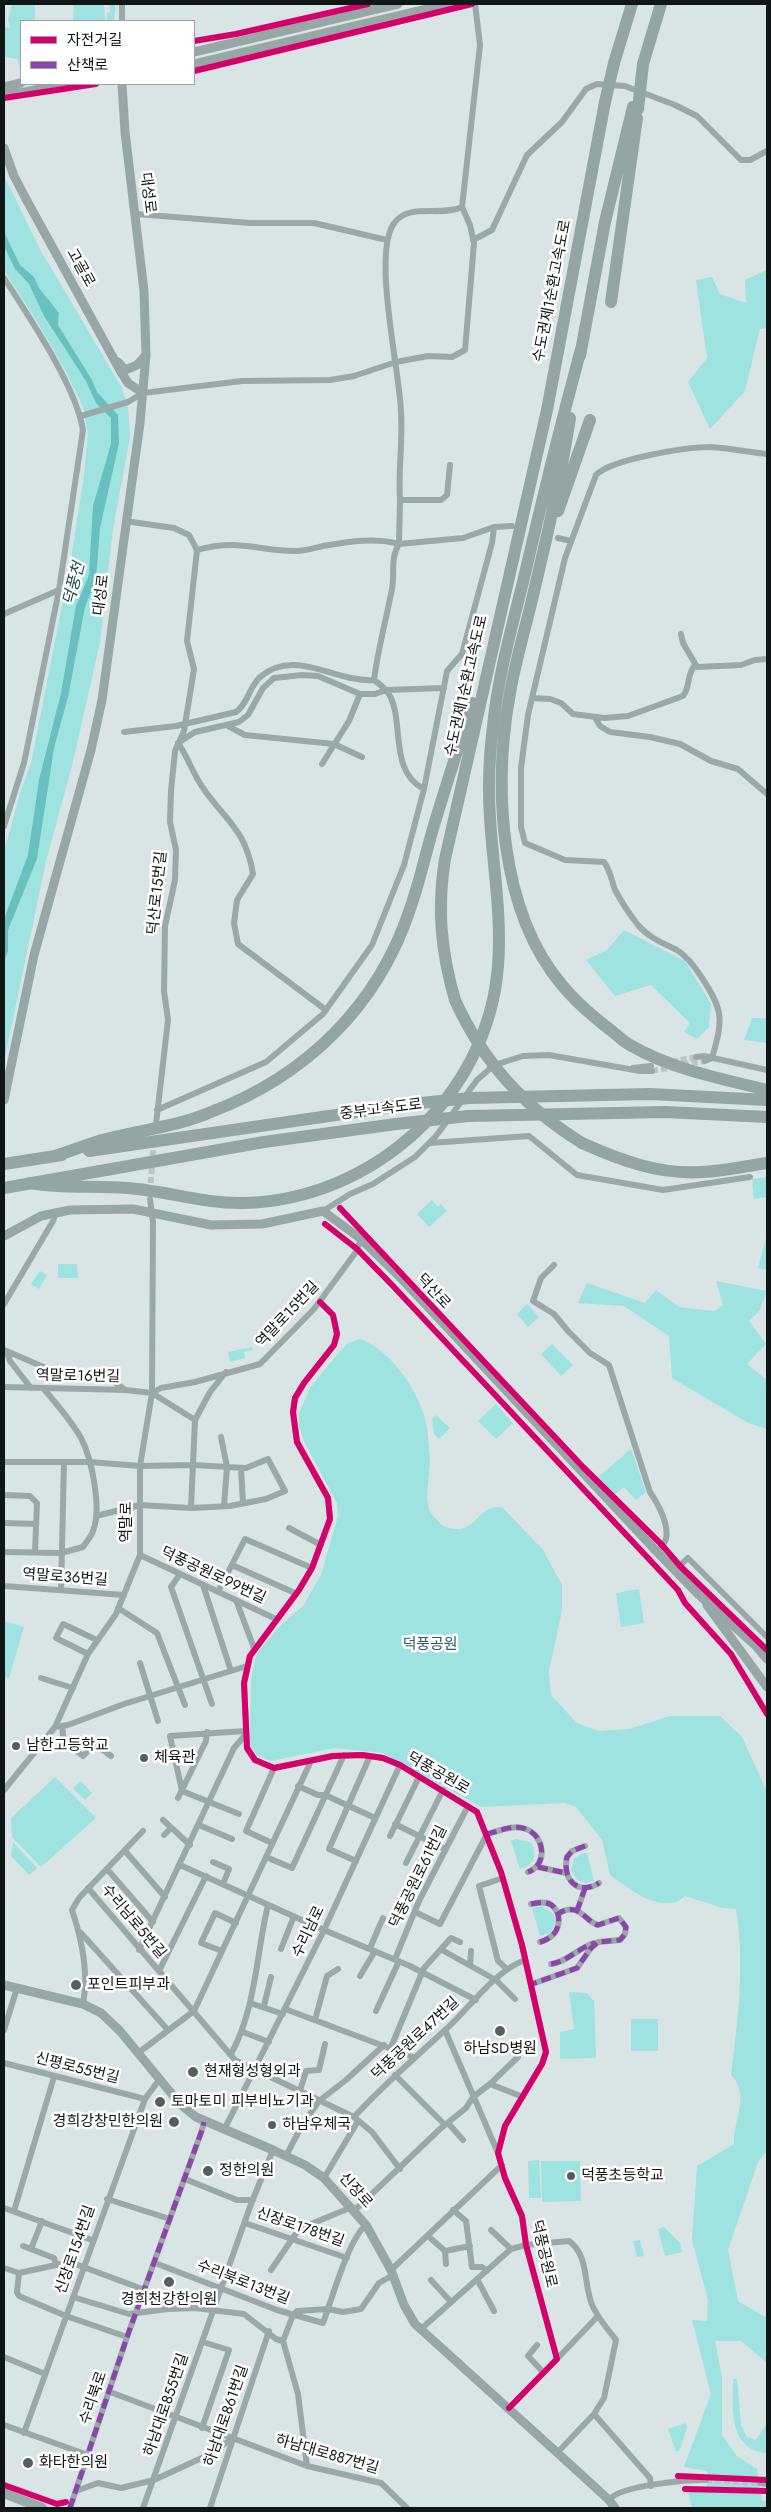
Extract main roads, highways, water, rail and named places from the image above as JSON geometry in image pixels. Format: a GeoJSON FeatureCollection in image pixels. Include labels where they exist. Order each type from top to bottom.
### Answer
{"type":"FeatureCollection","features":[{"type":"Feature","properties":{"kind":"highway","name":"수도권제1순환고속도로"},"geometry":{"type":"LineString","coordinates":[[632,4],[614,63],[605,102],[547,410],[445,859],[440,889],[440,929],[446,967],[455,1000],[468,1029],[504,1080],[554,1126],[582,1143],[616,1158],[649,1168],[678,1172],[701,1172],[767,1163]]}},
{"type":"Feature","properties":{"kind":"highway"},"geometry":{"type":"LineString","coordinates":[[611,302],[643,64],[661,4]]}},
{"type":"Feature","properties":{"kind":"highway"},"geometry":{"type":"LineString","coordinates":[[552,540],[581,350],[605,222],[636,108]]}},
{"type":"Feature","properties":{"kind":"highway"},"geometry":{"type":"LineString","coordinates":[[30,1183],[55,1188],[128,1188],[213,1202],[254,1202],[301,1195],[350,1177],[386,1157],[418,1132],[436,1113],[458,1083],[484,1031],[493,1004],[498,966],[499,928],[489,783],[492,726],[499,685],[555,447],[581,350]]}},
{"type":"Feature","properties":{"kind":"highway"},"geometry":{"type":"LineString","coordinates":[[590,420],[564,494],[510,693],[503,755],[503,806],[508,859],[513,886],[522,912],[544,959],[561,985],[585,1010],[630,1045],[697,1072],[767,1090]]}},
{"type":"Feature","properties":{"kind":"highway"},"geometry":{"type":"LineString","coordinates":[[55,1156],[103,1140],[177,1125],[248,1096],[282,1076],[320,1048],[352,1017],[385,969],[410,910],[435,822],[498,620]]}},
{"type":"Feature","properties":{"kind":"highway","name":"중부고속도로"},"geometry":{"type":"LineString","coordinates":[[8,1163],[411,1104],[470,1098],[650,1094],[767,1100]]}},
{"type":"Feature","properties":{"kind":"highway","name":"중부고속도로"},"geometry":{"type":"LineString","coordinates":[[7,1188],[264,1142],[468,1116],[666,1112],[767,1117]]}},
{"type":"Feature","properties":{"kind":"main road"},"geometry":{"type":"LineString","coordinates":[[4,2492],[42,2508]]}},
{"type":"Feature","properties":{"kind":"tunnel"},"geometry":{"type":"LineString","coordinates":[[672,1062],[696,1057]]}},
{"type":"Feature","properties":{"kind":"tunnel"},"geometry":{"type":"LineString","coordinates":[[683,1065],[705,1061]]}},
{"type":"Feature","properties":{"kind":"tunnel"},"geometry":{"type":"LineString","coordinates":[[652,1071],[673,1067]]}},
{"type":"Feature","properties":{"kind":"tunnel"},"geometry":{"type":"LineString","coordinates":[[150,1192],[154,1140]]}},
{"type":"Feature","properties":{"kind":"tunnel"},"geometry":{"type":"LineString","coordinates":[[706,2480],[760,2483]]}},
{"type":"Feature","properties":{"kind":"place","name":"남한고등학교"},"geometry":{"type":"Point","coordinates":[16,1746]}},
{"type":"Feature","properties":{"kind":"place","name":"체육관"},"geometry":{"type":"Point","coordinates":[144,1758]}},
{"type":"Feature","properties":{"kind":"place","name":"포인트피부과"},"geometry":{"type":"Point","coordinates":[76,1985]}},
{"type":"Feature","properties":{"kind":"place","name":"하남SD병원"},"geometry":{"type":"Point","coordinates":[500,2031]}},
{"type":"Feature","properties":{"kind":"place","name":"현재형성형외과"},"geometry":{"type":"Point","coordinates":[193,2072]}},
{"type":"Feature","properties":{"kind":"place","name":"토마토미 피부비뇨기과"},"geometry":{"type":"Point","coordinates":[160,2102]}},
{"type":"Feature","properties":{"kind":"place","name":"경희강창민한의원"},"geometry":{"type":"Point","coordinates":[174,2122]}},
{"type":"Feature","properties":{"kind":"place","name":"하남우체국"},"geometry":{"type":"Point","coordinates":[272,2125]}},
{"type":"Feature","properties":{"kind":"place","name":"정한의원"},"geometry":{"type":"Point","coordinates":[208,2171]}},
{"type":"Feature","properties":{"kind":"place","name":"덕풍초등학교"},"geometry":{"type":"Point","coordinates":[571,2176]}},
{"type":"Feature","properties":{"kind":"place","name":"경희천강한의원"},"geometry":{"type":"Point","coordinates":[169,2282]}},
{"type":"Feature","properties":{"kind":"place","name":"화타한의원"},"geometry":{"type":"Point","coordinates":[28,2463]}},
{"type":"Feature","properties":{"kind":"water label","name":"덕풍천"},"geometry":{"type":"Point","coordinates":[75,584]}},
{"type":"Feature","properties":{"kind":"park label","name":"덕풍공원"},"geometry":{"type":"Point","coordinates":[430,1645]}}]}
